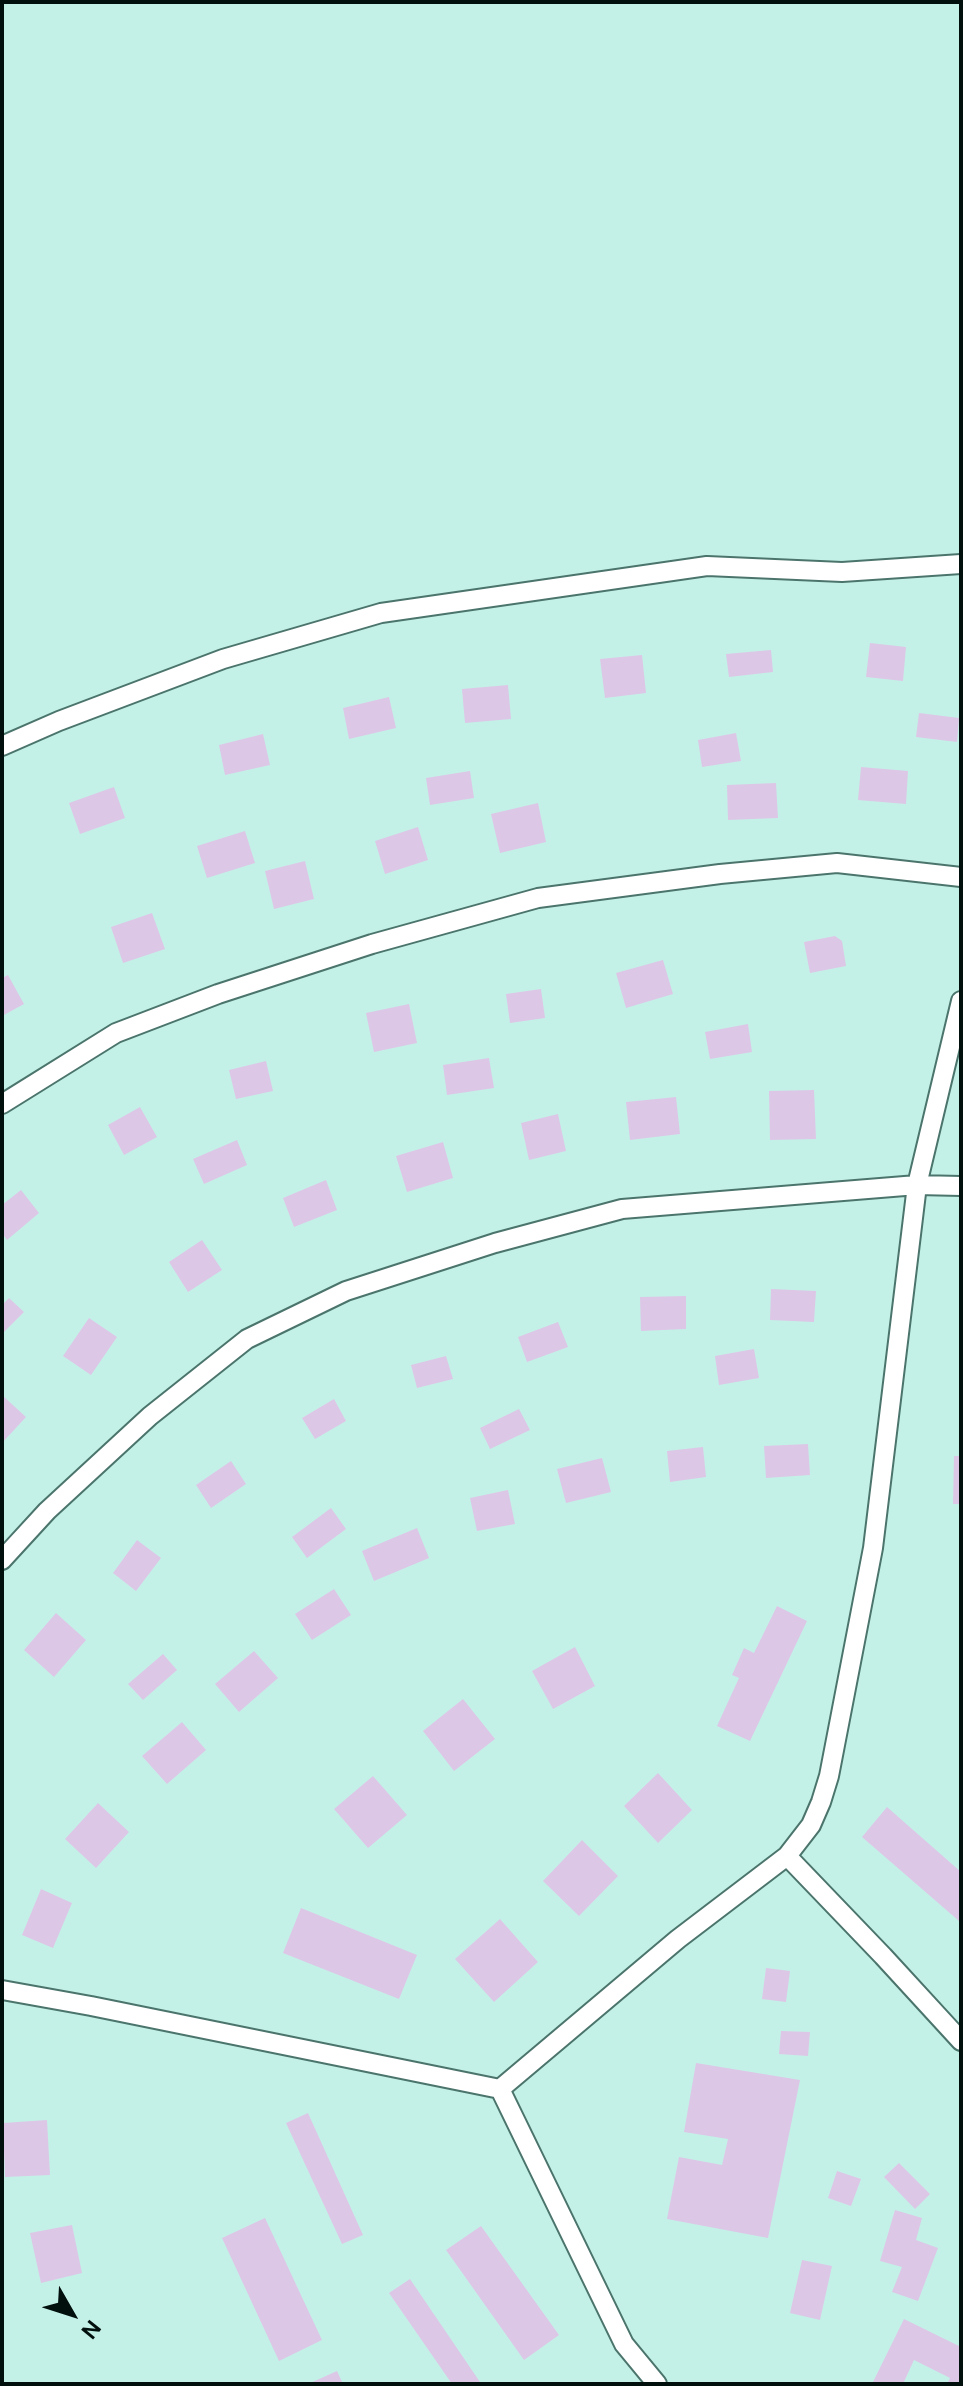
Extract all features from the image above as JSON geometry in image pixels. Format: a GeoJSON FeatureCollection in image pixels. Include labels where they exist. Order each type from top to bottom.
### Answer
{"type":"FeatureCollection","features":[{"type":"Feature","properties":{"kind":"lane"},"geometry":{"type":"LineString","coordinates":[[2,746],[223,659],[381,613],[707,566],[842,572],[961,564]]}},
{"type":"Feature","properties":{"kind":"lane"},"geometry":{"type":"LineString","coordinates":[[2,1104],[116,1033],[131,1027],[218,994],[372,944],[538,898],[720,874],[837,863],[961,877]]}},
{"type":"Feature","properties":{"kind":"lane"},"geometry":{"type":"LineString","coordinates":[[500,2089],[678,1939],[787,1856],[811,1825],[821,1802],[829,1776],[870,1563],[917,1185],[961,1001]]}},
{"type":"Feature","properties":{"kind":"lane"},"geometry":{"type":"LineString","coordinates":[[2,1560],[47,1511],[150,1416],[247,1339],[346,1291],[495,1243],[622,1209],[917,1185],[961,1186]]}},
{"type":"Feature","properties":{"kind":"lane"},"geometry":{"type":"LineString","coordinates":[[787,1856],[961,2041]]}},
{"type":"Feature","properties":{"kind":"lane"},"geometry":{"type":"LineString","coordinates":[[2,1990],[500,2089]]}},
{"type":"Feature","properties":{"kind":"lane"},"geometry":{"type":"LineString","coordinates":[[500,2089],[624,2344],[657,2384]]}},
{"type":"Feature","properties":{"kind":"building"},"geometry":{"type":"Polygon","coordinates":[[[870,643],[906,647],[903,681],[866,677],[870,643]]]}},
{"type":"Feature","properties":{"kind":"building"},"geometry":{"type":"Polygon","coordinates":[[[771,650],[773,672],[729,677],[726,654],[771,650]]]}},
{"type":"Feature","properties":{"kind":"building"},"geometry":{"type":"Polygon","coordinates":[[[642,655],[646,693],[605,698],[600,659],[642,655]]]}},
{"type":"Feature","properties":{"kind":"building"},"geometry":{"type":"Polygon","coordinates":[[[508,685],[511,719],[465,723],[462,689],[508,685]]]}},
{"type":"Feature","properties":{"kind":"building"},"geometry":{"type":"Polygon","coordinates":[[[389,697],[396,728],[349,739],[343,708],[389,697]]]}},
{"type":"Feature","properties":{"kind":"building"},"geometry":{"type":"Polygon","coordinates":[[[919,713],[959,718],[957,742],[916,737],[919,713]]]}},
{"type":"Feature","properties":{"kind":"building"},"geometry":{"type":"Polygon","coordinates":[[[736,733],[741,761],[702,767],[698,740],[736,733]]]}},
{"type":"Feature","properties":{"kind":"building"},"geometry":{"type":"Polygon","coordinates":[[[263,734],[270,765],[225,775],[219,745],[263,734]]]}},
{"type":"Feature","properties":{"kind":"building"},"geometry":{"type":"Polygon","coordinates":[[[861,767],[908,771],[906,804],[858,800],[861,767]]]}},
{"type":"Feature","properties":{"kind":"building"},"geometry":{"type":"Polygon","coordinates":[[[470,771],[474,798],[430,805],[426,778],[470,771]]]}},
{"type":"Feature","properties":{"kind":"building"},"geometry":{"type":"Polygon","coordinates":[[[776,783],[778,818],[728,820],[727,785],[776,783]]]}},
{"type":"Feature","properties":{"kind":"building"},"geometry":{"type":"Polygon","coordinates":[[[114,787],[125,818],[80,834],[69,803],[114,787]]]}},
{"type":"Feature","properties":{"kind":"building"},"geometry":{"type":"Polygon","coordinates":[[[538,803],[546,842],[500,853],[491,814],[538,803]]]}},
{"type":"Feature","properties":{"kind":"building"},"geometry":{"type":"Polygon","coordinates":[[[418,827],[428,860],[385,874],[375,841],[418,827]]]}},
{"type":"Feature","properties":{"kind":"building"},"geometry":{"type":"Polygon","coordinates":[[[245,831],[255,863],[207,878],[197,846],[245,831]]]}},
{"type":"Feature","properties":{"kind":"building"},"geometry":{"type":"Polygon","coordinates":[[[305,861],[314,899],[274,909],[265,871],[305,861]]]}},
{"type":"Feature","properties":{"kind":"building"},"geometry":{"type":"Polygon","coordinates":[[[152,913],[165,949],[123,963],[111,927],[152,913]]]}},
{"type":"Feature","properties":{"kind":"building"},"geometry":{"type":"Polygon","coordinates":[[[835,936],[842,941],[846,966],[810,973],[804,942],[835,936]]]}},
{"type":"Feature","properties":{"kind":"building"},"geometry":{"type":"Polygon","coordinates":[[[663,960],[673,994],[626,1008],[616,973],[663,960]]]}},
{"type":"Feature","properties":{"kind":"building"},"geometry":{"type":"Polygon","coordinates":[[[8,975],[24,1004],[2,1016],[2,978],[8,975]]]}},
{"type":"Feature","properties":{"kind":"building"},"geometry":{"type":"Polygon","coordinates":[[[541,989],[545,1018],[510,1023],[506,994],[541,989]]]}},
{"type":"Feature","properties":{"kind":"building"},"geometry":{"type":"Polygon","coordinates":[[[409,1004],[417,1043],[374,1052],[366,1013],[409,1004]]]}},
{"type":"Feature","properties":{"kind":"building"},"geometry":{"type":"Polygon","coordinates":[[[748,1024],[752,1052],[710,1059],[705,1032],[748,1024]]]}},
{"type":"Feature","properties":{"kind":"building"},"geometry":{"type":"Polygon","coordinates":[[[489,1058],[494,1088],[447,1095],[443,1065],[489,1058]]]}},
{"type":"Feature","properties":{"kind":"building"},"geometry":{"type":"Polygon","coordinates":[[[266,1061],[273,1091],[236,1099],[229,1070],[266,1061]]]}},
{"type":"Feature","properties":{"kind":"building"},"geometry":{"type":"Polygon","coordinates":[[[814,1090],[816,1139],[770,1140],[769,1091],[814,1090]]]}},
{"type":"Feature","properties":{"kind":"building"},"geometry":{"type":"Polygon","coordinates":[[[676,1097],[680,1134],[630,1140],[626,1102],[676,1097]]]}},
{"type":"Feature","properties":{"kind":"building"},"geometry":{"type":"Polygon","coordinates":[[[140,1107],[157,1137],[124,1155],[108,1125],[140,1107]]]}},
{"type":"Feature","properties":{"kind":"building"},"geometry":{"type":"Polygon","coordinates":[[[558,1114],[566,1151],[529,1160],[521,1123],[558,1114]]]}},
{"type":"Feature","properties":{"kind":"building"},"geometry":{"type":"Polygon","coordinates":[[[237,1140],[247,1165],[204,1184],[193,1159],[237,1140]]]}},
{"type":"Feature","properties":{"kind":"building"},"geometry":{"type":"Polygon","coordinates":[[[443,1142],[453,1178],[407,1192],[396,1156],[443,1142]]]}},
{"type":"Feature","properties":{"kind":"building"},"geometry":{"type":"Polygon","coordinates":[[[326,1180],[337,1210],[294,1227],[283,1198],[326,1180]]]}},
{"type":"Feature","properties":{"kind":"building"},"geometry":{"type":"Polygon","coordinates":[[[21,1190],[39,1213],[7,1240],[2,1233],[2,1205],[21,1190]]]}},
{"type":"Feature","properties":{"kind":"building"},"geometry":{"type":"Polygon","coordinates":[[[202,1240],[222,1270],[188,1292],[169,1262],[202,1240]]]}},
{"type":"Feature","properties":{"kind":"building"},"geometry":{"type":"Polygon","coordinates":[[[771,1289],[816,1291],[814,1322],[770,1320],[771,1289]]]}},
{"type":"Feature","properties":{"kind":"building"},"geometry":{"type":"Polygon","coordinates":[[[686,1296],[686,1329],[641,1331],[640,1297],[686,1296]]]}},
{"type":"Feature","properties":{"kind":"building"},"geometry":{"type":"Polygon","coordinates":[[[9,1298],[24,1312],[2,1334],[2,1305],[9,1298]]]}},
{"type":"Feature","properties":{"kind":"building"},"geometry":{"type":"Polygon","coordinates":[[[89,1318],[117,1337],[91,1375],[63,1356],[89,1318]]]}},
{"type":"Feature","properties":{"kind":"building"},"geometry":{"type":"Polygon","coordinates":[[[558,1322],[568,1347],[527,1362],[518,1337],[558,1322]]]}},
{"type":"Feature","properties":{"kind":"building"},"geometry":{"type":"Polygon","coordinates":[[[754,1349],[759,1378],[719,1385],[715,1356],[754,1349]]]}},
{"type":"Feature","properties":{"kind":"building"},"geometry":{"type":"Polygon","coordinates":[[[446,1356],[453,1379],[417,1388],[411,1365],[446,1356]]]}},
{"type":"Feature","properties":{"kind":"building"},"geometry":{"type":"Polygon","coordinates":[[[2,1397],[26,1417],[2,1443],[2,1397]]]}},
{"type":"Feature","properties":{"kind":"building"},"geometry":{"type":"Polygon","coordinates":[[[334,1399],[346,1421],[315,1439],[302,1418],[334,1399]]]}},
{"type":"Feature","properties":{"kind":"building"},"geometry":{"type":"Polygon","coordinates":[[[519,1409],[530,1430],[490,1449],[480,1428],[519,1409]]]}},
{"type":"Feature","properties":{"kind":"building"},"geometry":{"type":"Polygon","coordinates":[[[808,1444],[810,1475],[766,1478],[764,1446],[808,1444]]]}},
{"type":"Feature","properties":{"kind":"building"},"geometry":{"type":"Polygon","coordinates":[[[703,1447],[706,1477],[670,1482],[667,1451],[703,1447]]]}},
{"type":"Feature","properties":{"kind":"building"},"geometry":{"type":"Polygon","coordinates":[[[954,1456],[961,1456],[961,1504],[953,1504],[954,1456]]]}},
{"type":"Feature","properties":{"kind":"building"},"geometry":{"type":"Polygon","coordinates":[[[602,1458],[611,1492],[566,1503],[557,1469],[602,1458]]]}},
{"type":"Feature","properties":{"kind":"building"},"geometry":{"type":"Polygon","coordinates":[[[231,1461],[246,1484],[211,1508],[196,1485],[231,1461]]]}},
{"type":"Feature","properties":{"kind":"building"},"geometry":{"type":"Polygon","coordinates":[[[508,1490],[515,1524],[477,1531],[470,1498],[508,1490]]]}},
{"type":"Feature","properties":{"kind":"building"},"geometry":{"type":"Polygon","coordinates":[[[331,1508],[346,1529],[307,1558],[292,1537],[331,1508]]]}},
{"type":"Feature","properties":{"kind":"building"},"geometry":{"type":"Polygon","coordinates":[[[417,1528],[429,1558],[374,1581],[362,1551],[417,1528]]]}},
{"type":"Feature","properties":{"kind":"building"},"geometry":{"type":"Polygon","coordinates":[[[137,1540],[161,1558],[136,1591],[113,1573],[137,1540]]]}},
{"type":"Feature","properties":{"kind":"building"},"geometry":{"type":"Polygon","coordinates":[[[334,1589],[351,1615],[312,1640],[295,1614],[334,1589]]]}},
{"type":"Feature","properties":{"kind":"building"},"geometry":{"type":"Polygon","coordinates":[[[777,1606],[807,1621],[750,1741],[717,1726],[739,1678],[732,1675],[744,1648],[754,1653],[777,1606]]]}},
{"type":"Feature","properties":{"kind":"building"},"geometry":{"type":"Polygon","coordinates":[[[56,1613],[86,1640],[54,1677],[24,1650],[56,1613]]]}},
{"type":"Feature","properties":{"kind":"building"},"geometry":{"type":"Polygon","coordinates":[[[575,1647],[595,1686],[553,1709],[532,1671],[575,1647]]]}},
{"type":"Feature","properties":{"kind":"building"},"geometry":{"type":"Polygon","coordinates":[[[254,1651],[278,1678],[239,1712],[215,1684],[254,1651]]]}},
{"type":"Feature","properties":{"kind":"building"},"geometry":{"type":"Polygon","coordinates":[[[163,1654],[177,1670],[143,1700],[128,1684],[163,1654]]]}},
{"type":"Feature","properties":{"kind":"building"},"geometry":{"type":"Polygon","coordinates":[[[463,1699],[495,1739],[454,1771],[423,1731],[463,1699]]]}},
{"type":"Feature","properties":{"kind":"building"},"geometry":{"type":"Polygon","coordinates":[[[182,1722],[206,1750],[167,1784],[142,1756],[182,1722]]]}},
{"type":"Feature","properties":{"kind":"building"},"geometry":{"type":"Polygon","coordinates":[[[658,1773],[692,1810],[658,1843],[624,1806],[658,1773]]]}},
{"type":"Feature","properties":{"kind":"building"},"geometry":{"type":"Polygon","coordinates":[[[373,1776],[407,1815],[368,1848],[334,1809],[373,1776]]]}},
{"type":"Feature","properties":{"kind":"building"},"geometry":{"type":"Polygon","coordinates":[[[98,1803],[129,1832],[96,1868],[65,1839],[98,1803]]]}},
{"type":"Feature","properties":{"kind":"building"},"geometry":{"type":"Polygon","coordinates":[[[887,1807],[961,1872],[959,1921],[862,1837],[887,1807]]]}},
{"type":"Feature","properties":{"kind":"building"},"geometry":{"type":"Polygon","coordinates":[[[582,1840],[618,1876],[579,1916],[543,1881],[582,1840]]]}},
{"type":"Feature","properties":{"kind":"building"},"geometry":{"type":"Polygon","coordinates":[[[41,1889],[72,1903],[53,1948],[22,1935],[41,1889]]]}},
{"type":"Feature","properties":{"kind":"building"},"geometry":{"type":"Polygon","coordinates":[[[301,1908],[417,1955],[399,1999],[283,1953],[301,1908]]]}},
{"type":"Feature","properties":{"kind":"building"},"geometry":{"type":"Polygon","coordinates":[[[500,1919],[538,1962],[494,2002],[455,1959],[500,1919]]]}},
{"type":"Feature","properties":{"kind":"building"},"geometry":{"type":"Polygon","coordinates":[[[766,1968],[790,1971],[786,2002],[762,1999],[766,1968]]]}},
{"type":"Feature","properties":{"kind":"building"},"geometry":{"type":"Polygon","coordinates":[[[781,2031],[810,2032],[808,2056],[779,2054],[781,2031]]]}},
{"type":"Feature","properties":{"kind":"building"},"geometry":{"type":"Polygon","coordinates":[[[696,2063],[800,2080],[768,2238],[667,2219],[679,2157],[722,2165],[728,2139],[684,2132],[696,2063]]]}},
{"type":"Feature","properties":{"kind":"building"},"geometry":{"type":"Polygon","coordinates":[[[308,2113],[363,2235],[342,2244],[286,2123],[308,2113]]]}},
{"type":"Feature","properties":{"kind":"building"},"geometry":{"type":"Polygon","coordinates":[[[47,2120],[50,2175],[5,2177],[3,2123],[47,2120]]]}},
{"type":"Feature","properties":{"kind":"building"},"geometry":{"type":"Polygon","coordinates":[[[899,2163],[930,2194],[915,2209],[884,2177],[899,2163]]]}},
{"type":"Feature","properties":{"kind":"building"},"geometry":{"type":"Polygon","coordinates":[[[837,2171],[861,2179],[851,2206],[828,2198],[837,2171]]]}},
{"type":"Feature","properties":{"kind":"building"},"geometry":{"type":"Polygon","coordinates":[[[895,2210],[922,2218],[916,2240],[938,2248],[918,2301],[892,2292],[902,2267],[880,2261],[895,2210]]]}},
{"type":"Feature","properties":{"kind":"building"},"geometry":{"type":"Polygon","coordinates":[[[265,2218],[322,2340],[279,2361],[222,2238],[265,2218]]]}},
{"type":"Feature","properties":{"kind":"building"},"geometry":{"type":"Polygon","coordinates":[[[72,2225],[82,2273],[41,2283],[30,2233],[72,2225]]]}},
{"type":"Feature","properties":{"kind":"building"},"geometry":{"type":"Polygon","coordinates":[[[481,2226],[559,2335],[524,2360],[446,2250],[481,2226]]]}},
{"type":"Feature","properties":{"kind":"building"},"geometry":{"type":"Polygon","coordinates":[[[802,2260],[832,2266],[820,2320],[790,2313],[802,2260]]]}},
{"type":"Feature","properties":{"kind":"building"},"geometry":{"type":"Polygon","coordinates":[[[410,2279],[480,2382],[477,2384],[452,2384],[389,2293],[410,2279]]]}},
{"type":"Feature","properties":{"kind":"building"},"geometry":{"type":"Polygon","coordinates":[[[904,2319],[961,2347],[961,2384],[947,2384],[950,2378],[914,2360],[903,2384],[872,2384],[904,2319]]]}},
{"type":"Feature","properties":{"kind":"building"},"geometry":{"type":"Polygon","coordinates":[[[337,2371],[343,2384],[308,2384],[337,2371]]]}}]}
